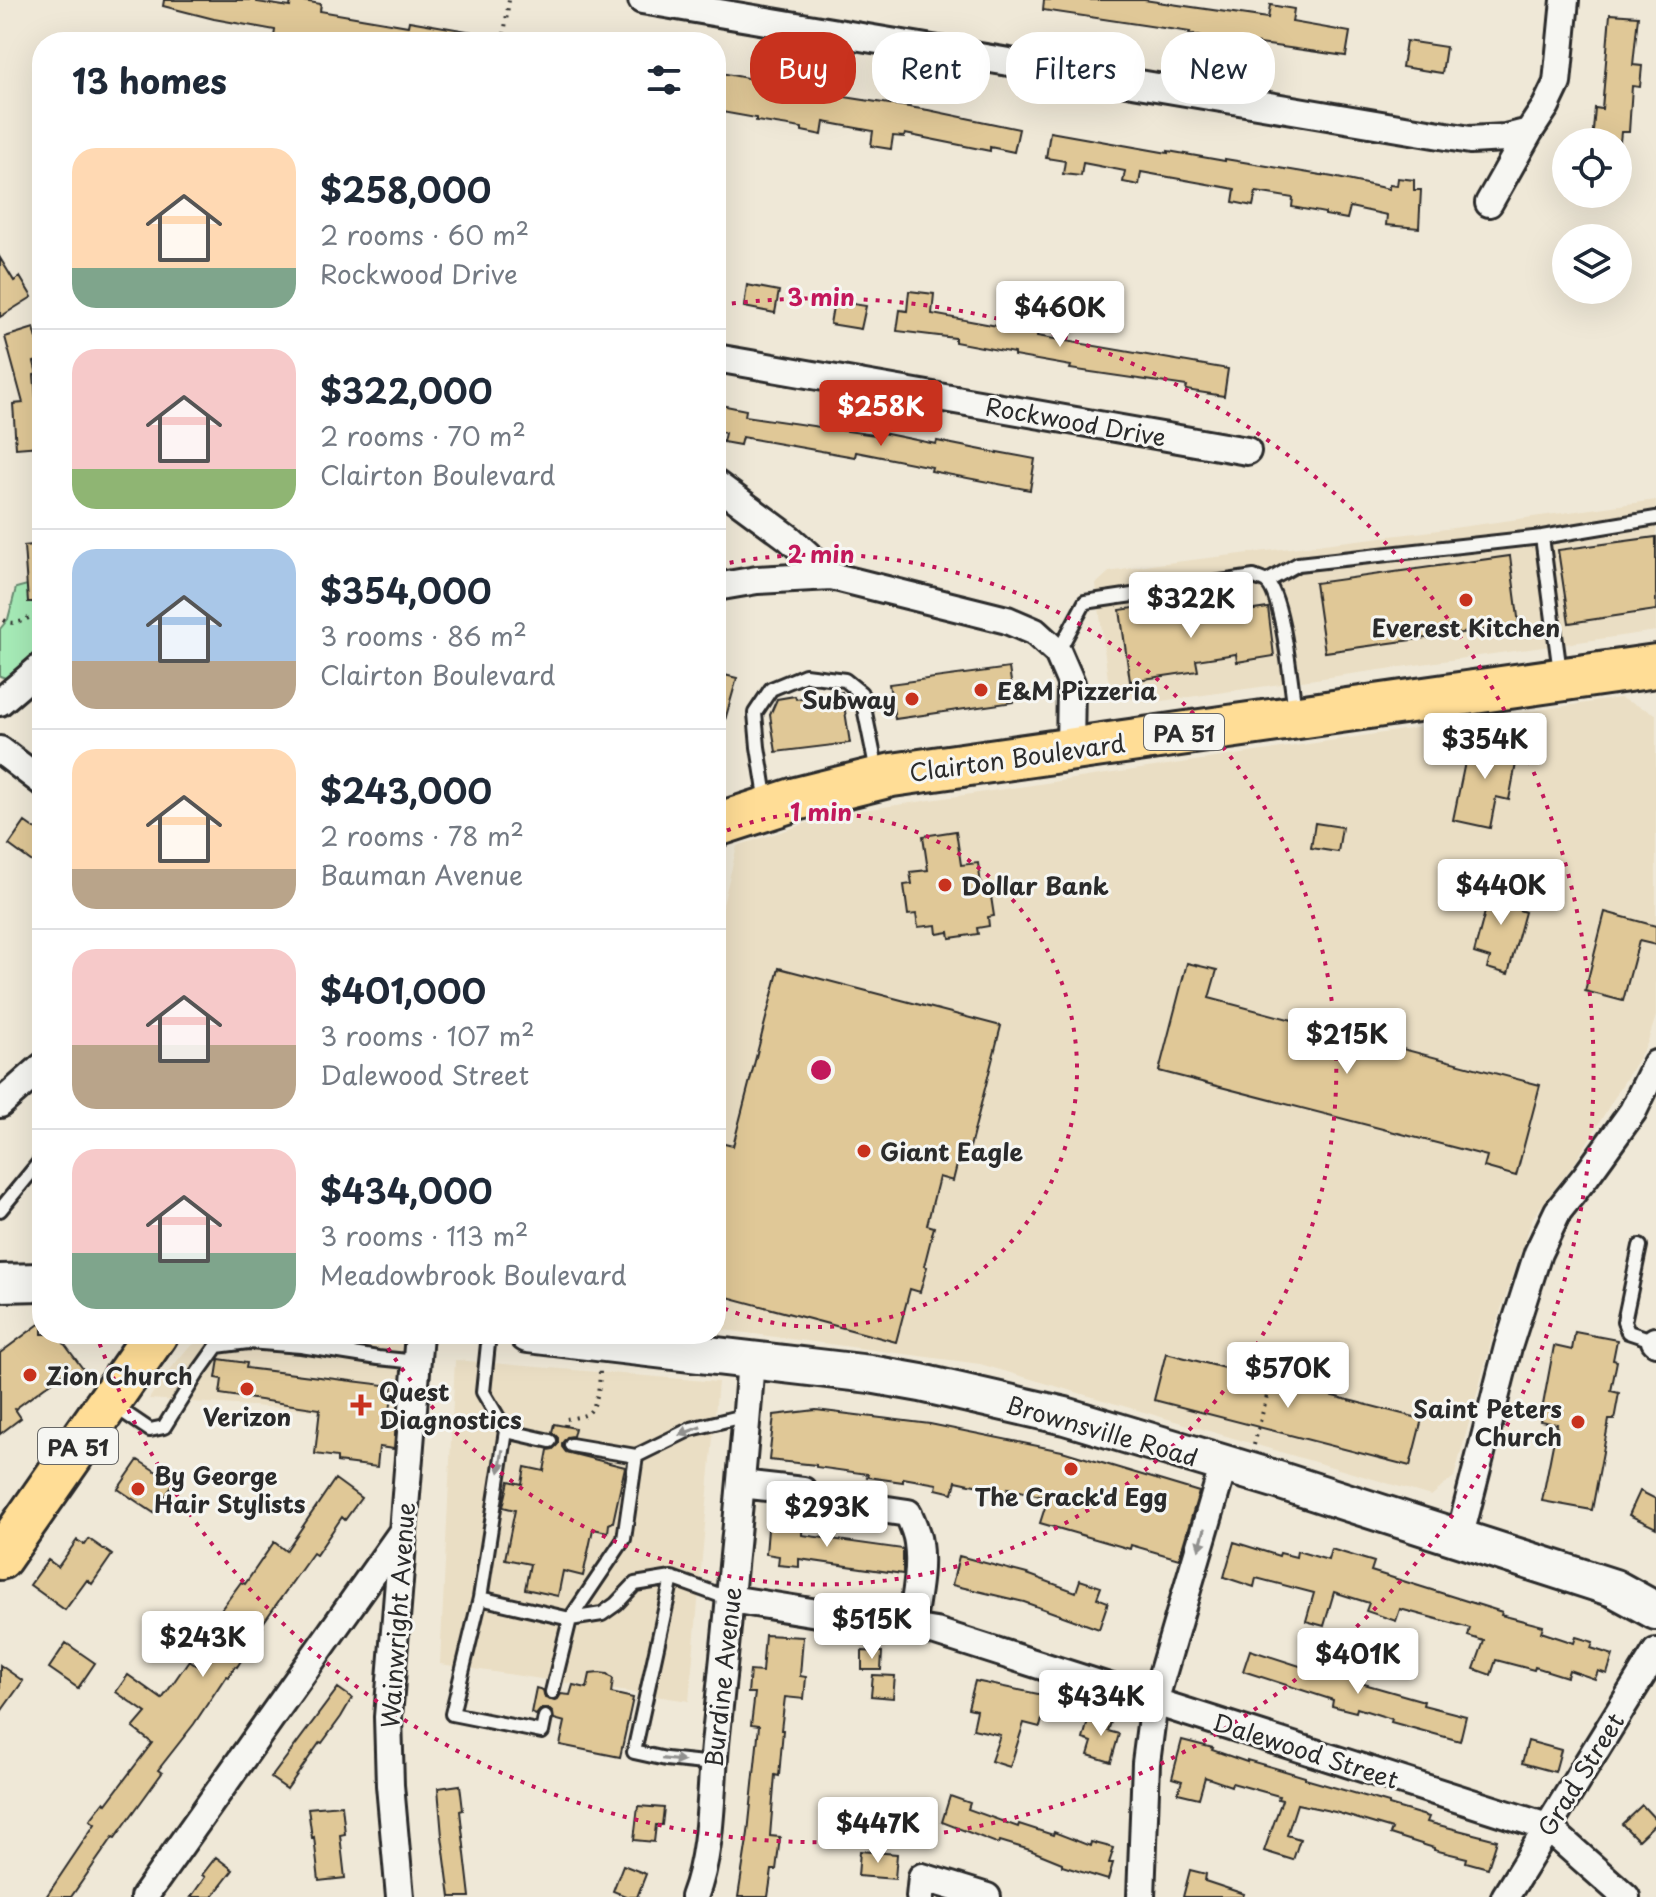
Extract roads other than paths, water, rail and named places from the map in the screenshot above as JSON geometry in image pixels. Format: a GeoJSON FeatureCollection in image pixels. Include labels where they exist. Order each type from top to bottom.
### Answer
{"type":"FeatureCollection","features":[{"type":"Feature","properties":{"kind":"highway","name":"Clairton Boulevard"},"geometry":{"type":"LineString","coordinates":[[726,822],[879,778],[1656,666]]}},
{"type":"Feature","properties":{"kind":"highway","name":"PA 51"},"geometry":{"type":"LineString","coordinates":[[0,1558],[149,1344]]}},
{"type":"Feature","properties":{"kind":"main road"},"geometry":{"type":"LineString","coordinates":[[0,1283],[32,1282]]}},
{"type":"Feature","properties":{"kind":"main road","name":"Brownsville Road"},"geometry":{"type":"LineString","coordinates":[[645,1344],[870,1374],[1065,1416],[1614,1588],[1656,1611]]}},
{"type":"Feature","properties":{"kind":"street"},"geometry":{"type":"LineString","coordinates":[[642,0],[1470,140],[1505,138],[1529,132]]}},
{"type":"Feature","properties":{"kind":"street"},"geometry":{"type":"LineString","coordinates":[[1489,203],[1557,83],[1565,0]]}},
{"type":"Feature","properties":{"kind":"street","name":"Rockwood Drive"},"geometry":{"type":"LineString","coordinates":[[726,360],[1247,451]]}},
{"type":"Feature","properties":{"kind":"street"},"geometry":{"type":"LineString","coordinates":[[726,491],[789,538],[831,576]]}},
{"type":"Feature","properties":{"kind":"street"},"geometry":{"type":"LineString","coordinates":[[726,585],[757,580],[831,576],[1007,620],[1035,632],[1058,653],[1071,683],[1070,749]]}},
{"type":"Feature","properties":{"kind":"street"},"geometry":{"type":"LineString","coordinates":[[0,700],[32,674]]}},
{"type":"Feature","properties":{"kind":"street"},"geometry":{"type":"LineString","coordinates":[[0,750],[32,774]]}},
{"type":"Feature","properties":{"kind":"street"},"geometry":{"type":"LineString","coordinates":[[1459,1539],[1508,1347],[1538,1253],[1558,1211],[1633,1111],[1656,1064]]}},
{"type":"Feature","properties":{"kind":"street"},"geometry":{"type":"LineString","coordinates":[[0,1104],[32,1076]]}},
{"type":"Feature","properties":{"kind":"street","name":"Wainwright Avenue"},"geometry":{"type":"LineString","coordinates":[[400,1897],[390,1785],[388,1717],[418,1344]]}},
{"type":"Feature","properties":{"kind":"street","name":"Burdine Avenue"},"geometry":{"type":"LineString","coordinates":[[694,1897],[707,1841],[751,1359]]}},
{"type":"Feature","properties":{"kind":"street"},"geometry":{"type":"LineString","coordinates":[[1141,1897],[1146,1763],[1154,1702],[1236,1468]]}},
{"type":"Feature","properties":{"kind":"street"},"geometry":{"type":"LineString","coordinates":[[741,1484],[908,1513],[918,1539],[919,1553],[911,1627]]}},
{"type":"Feature","properties":{"kind":"street"},"geometry":{"type":"LineString","coordinates":[[144,1897],[403,1531]]}},
{"type":"Feature","properties":{"kind":"street","name":"Dalewood Street"},"geometry":{"type":"LineString","coordinates":[[730,1599],[936,1632],[1547,1827],[1626,1897]]}},
{"type":"Feature","properties":{"kind":"street","name":"Grad Street"},"geometry":{"type":"LineString","coordinates":[[1505,1897],[1656,1652]]}},
{"type":"Feature","properties":{"kind":"street"},"geometry":{"type":"LineString","coordinates":[[921,1887],[987,1897]]}},
{"type":"Feature","properties":{"kind":"lane"},"geometry":{"type":"LineString","coordinates":[[1266,582],[1298,564],[1542,537],[1656,518]]}},
{"type":"Feature","properties":{"kind":"lane"},"geometry":{"type":"LineString","coordinates":[[1542,537],[1561,680]]}},
{"type":"Feature","properties":{"kind":"lane"},"geometry":{"type":"LineString","coordinates":[[1058,653],[1085,602],[1254,577],[1266,582],[1279,607],[1296,717]]}},
{"type":"Feature","properties":{"kind":"lane"},"geometry":{"type":"LineString","coordinates":[[768,808],[755,713],[771,689],[805,675],[845,680],[861,693],[879,778]]}},
{"type":"Feature","properties":{"kind":"lane"},"geometry":{"type":"LineString","coordinates":[[0,1210],[32,1171]]}},
{"type":"Feature","properties":{"kind":"lane"},"geometry":{"type":"LineString","coordinates":[[1640,1246],[1624,1322],[1628,1332],[1656,1342]]}},
{"type":"Feature","properties":{"kind":"lane"},"geometry":{"type":"LineString","coordinates":[[109,1402],[150,1430],[164,1427],[217,1346],[232,1344]]}},
{"type":"Feature","properties":{"kind":"lane"},"geometry":{"type":"LineString","coordinates":[[274,1344],[417,1362]]}},
{"type":"Feature","properties":{"kind":"lane"},"geometry":{"type":"LineString","coordinates":[[323,1349],[324,1344]]}},
{"type":"Feature","properties":{"kind":"lane"},"geometry":{"type":"LineString","coordinates":[[488,1344],[483,1392],[506,1431],[480,1598],[452,1714],[542,1732],[545,1717]]}},
{"type":"Feature","properties":{"kind":"lane"},"geometry":{"type":"LineString","coordinates":[[571,1445],[636,1456],[691,1429],[747,1415]]}},
{"type":"Feature","properties":{"kind":"lane"},"geometry":{"type":"LineString","coordinates":[[506,1431],[550,1441]]}},
{"type":"Feature","properties":{"kind":"lane"},"geometry":{"type":"LineString","coordinates":[[552,1692],[570,1619],[624,1539],[636,1456]]}},
{"type":"Feature","properties":{"kind":"lane"},"geometry":{"type":"LineString","coordinates":[[480,1598],[570,1619],[602,1614],[635,1584],[672,1578],[730,1599]]}},
{"type":"Feature","properties":{"kind":"lane"},"geometry":{"type":"LineString","coordinates":[[672,1578],[634,1752],[713,1764]]}},
{"type":"Feature","properties":{"kind":"place","name":"Everest Kitchen"},"geometry":{"type":"Point","coordinates":[1466,600]}},
{"type":"Feature","properties":{"kind":"place","name":"E&M Pizzeria"},"geometry":{"type":"Point","coordinates":[981,690]}},
{"type":"Feature","properties":{"kind":"place","name":"Subway"},"geometry":{"type":"Point","coordinates":[912,699]}},
{"type":"Feature","properties":{"kind":"place","name":"Dollar Bank"},"geometry":{"type":"Point","coordinates":[945,885]}},
{"type":"Feature","properties":{"kind":"place","name":"Giant Eagle"},"geometry":{"type":"Point","coordinates":[864,1151]}},
{"type":"Feature","properties":{"kind":"place","name":"Zion Church"},"geometry":{"type":"Point","coordinates":[30,1375]}},
{"type":"Feature","properties":{"kind":"place","name":"Verizon"},"geometry":{"type":"Point","coordinates":[247,1389]}},
{"type":"Feature","properties":{"kind":"place","name":"Quest Diagnostics"},"geometry":{"type":"Point","coordinates":[361,1405]}},
{"type":"Feature","properties":{"kind":"place","name":"Saint Peters Church"},"geometry":{"type":"Point","coordinates":[1578,1422]}},
{"type":"Feature","properties":{"kind":"place","name":"The Crack'd Egg"},"geometry":{"type":"Point","coordinates":[1071,1469]}},
{"type":"Feature","properties":{"kind":"place","name":"By George Hair Stylists"},"geometry":{"type":"Point","coordinates":[138,1489]}}]}
